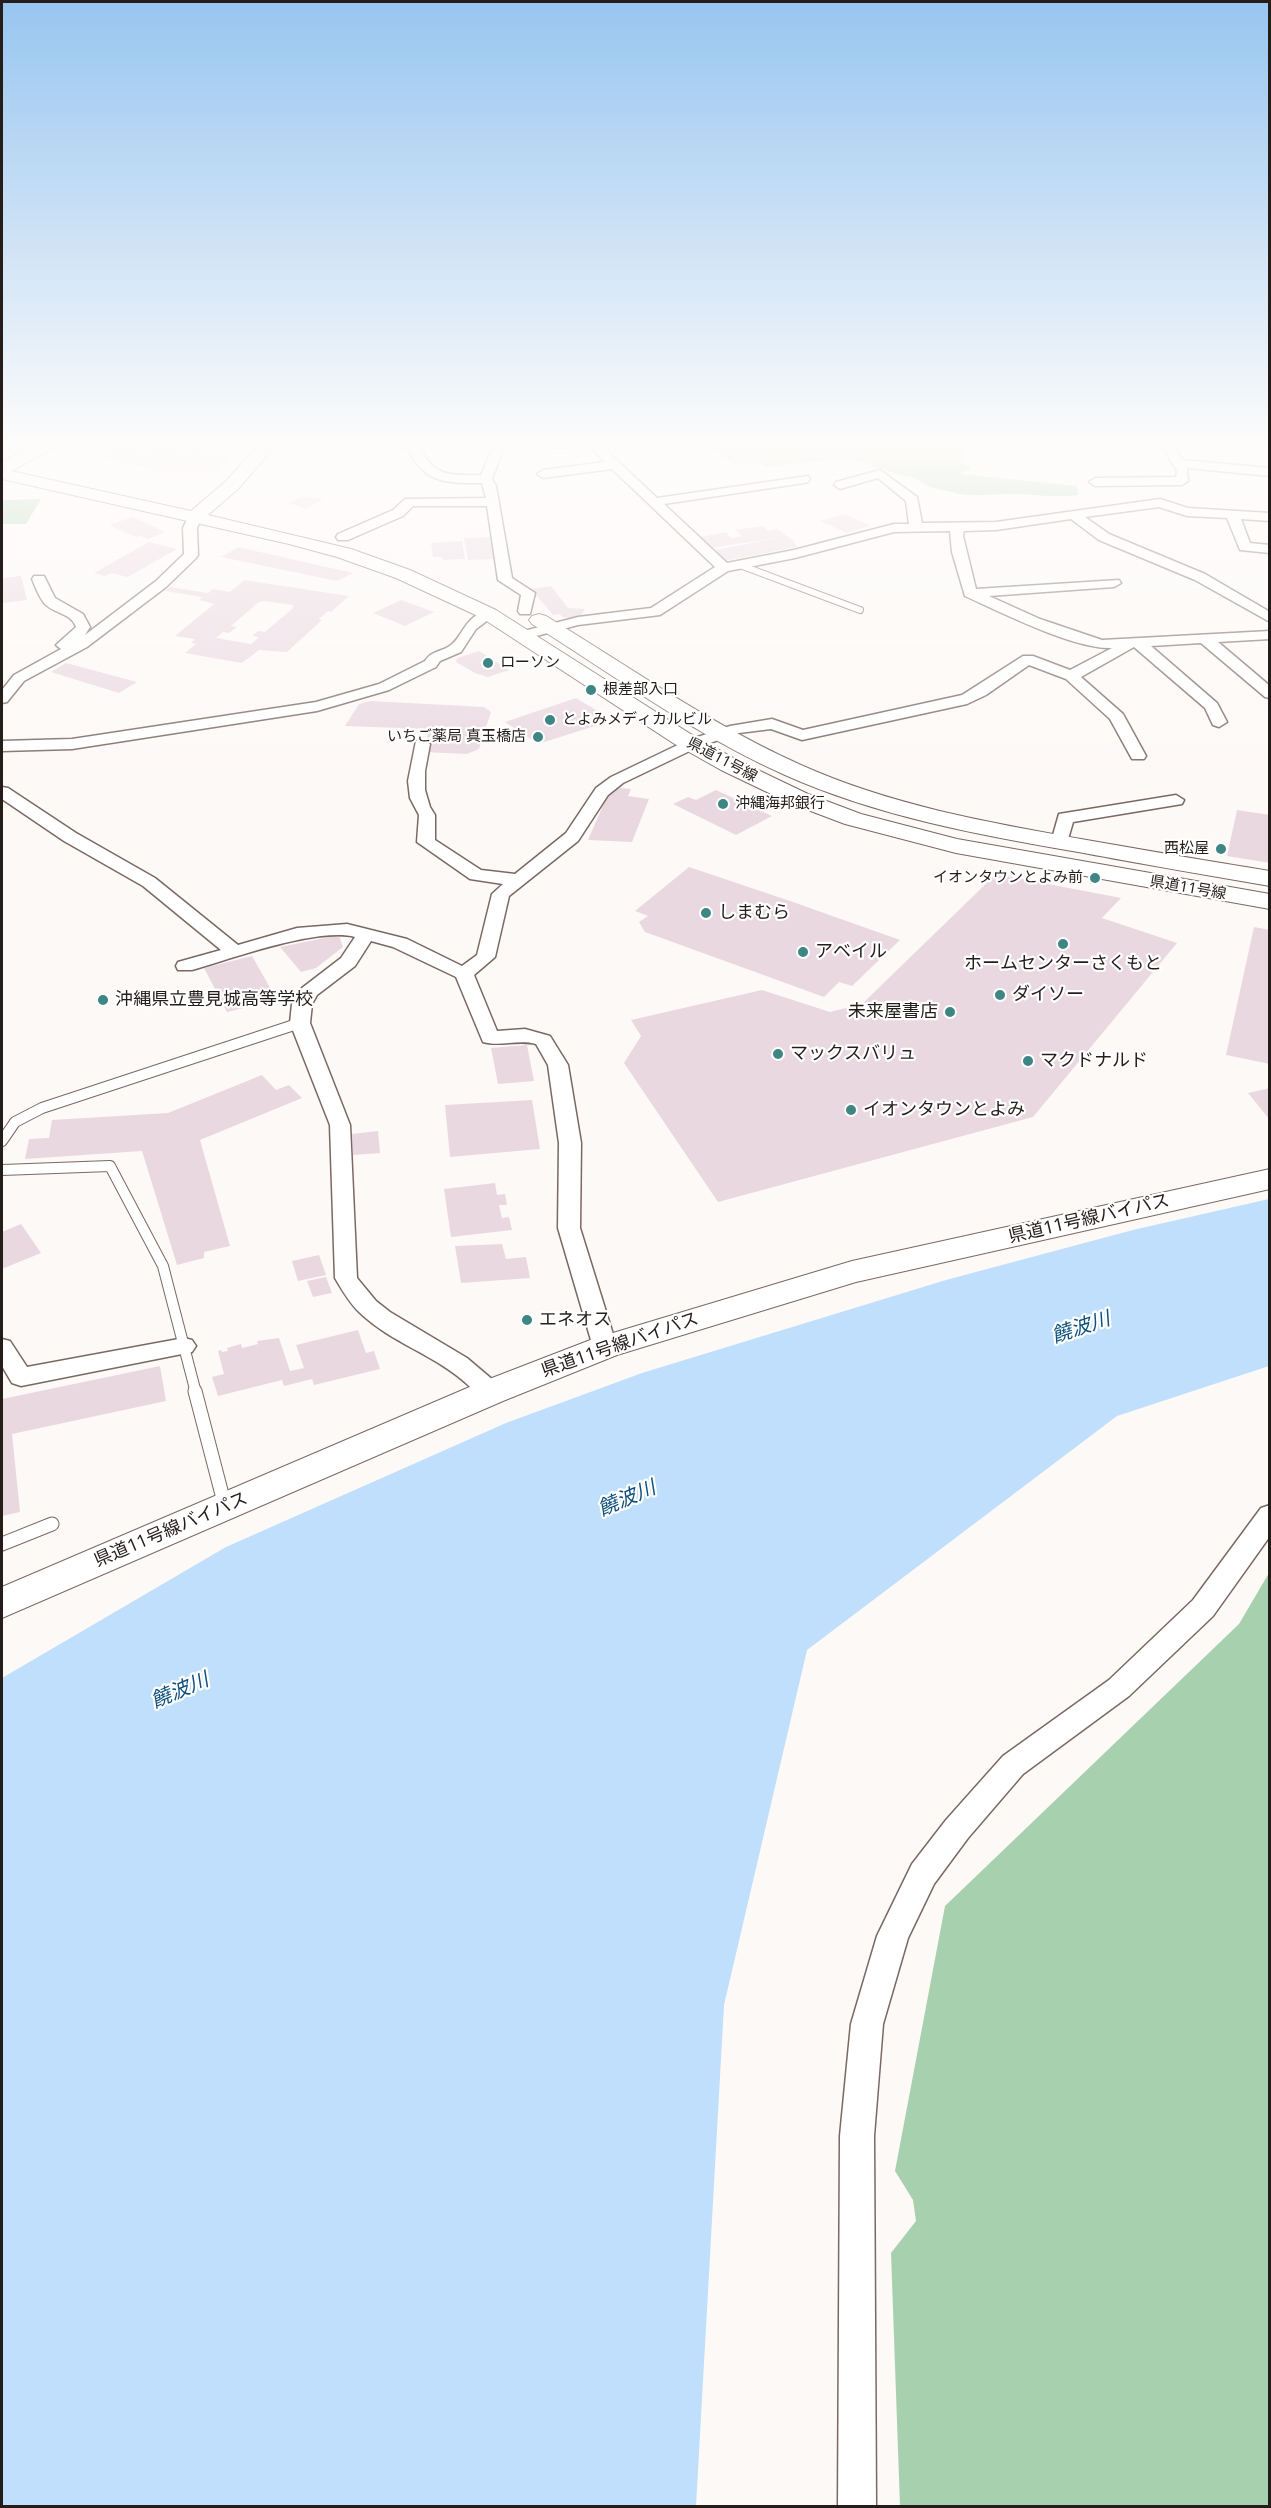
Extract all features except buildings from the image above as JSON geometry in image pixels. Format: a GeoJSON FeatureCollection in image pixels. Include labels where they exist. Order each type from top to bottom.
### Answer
{"type":"FeatureCollection","features":[{"type":"Feature","properties":{"kind":"main road","name":"県道11号線"},"geometry":{"type":"LineString","coordinates":[[365,561],[430,586],[489,614],[692,744],[800,799],[900,833],[1063,867],[1269,902]]}},
{"type":"Feature","properties":{"kind":"main road","name":"県道11号線"},"geometry":{"type":"LineString","coordinates":[[409,561],[447,575],[525,611],[719,734],[794,771],[883,804],[990,830],[1269,879]]}},
{"type":"Feature","properties":{"kind":"main road","name":"県道11号線バイパス"},"geometry":{"type":"LineString","coordinates":[[2,1603],[491,1392],[605,1347],[852,1272],[1269,1179]]}},
{"type":"Feature","properties":{"kind":"street"},"geometry":{"type":"LineString","coordinates":[[2,699],[19,678],[82,644],[161,584],[185,561]]}},
{"type":"Feature","properties":{"kind":"street"},"geometry":{"type":"LineString","coordinates":[[502,561],[506,580],[528,593],[525,611]]}},
{"type":"Feature","properties":{"kind":"street"},"geometry":{"type":"LineString","coordinates":[[717,561],[724,568]]}},
{"type":"Feature","properties":{"kind":"street"},"geometry":{"type":"LineString","coordinates":[[525,635],[578,621],[655,612],[724,568],[760,561]]}},
{"type":"Feature","properties":{"kind":"street"},"geometry":{"type":"LineString","coordinates":[[962,561],[970,593]]}},
{"type":"Feature","properties":{"kind":"street"},"geometry":{"type":"LineString","coordinates":[[1162,561],[1200,577],[1269,618]]}},
{"type":"Feature","properties":{"kind":"street"},"geometry":{"type":"LineString","coordinates":[[39,579],[50,601],[75,613],[82,620],[83,627],[76,636],[37,656],[48,661]]}},
{"type":"Feature","properties":{"kind":"street"},"geometry":{"type":"LineString","coordinates":[[970,593],[1114,583]]}},
{"type":"Feature","properties":{"kind":"street"},"geometry":{"type":"LineString","coordinates":[[970,593],[1035,622],[1101,644],[1269,635]]}},
{"type":"Feature","properties":{"kind":"street"},"geometry":{"type":"LineString","coordinates":[[2,746],[46,742],[72,744],[317,706],[384,687],[431,664],[434,658],[456,649],[471,626],[489,614]]}},
{"type":"Feature","properties":{"kind":"street"},"geometry":{"type":"LineString","coordinates":[[1204,638],[1269,694]]}},
{"type":"Feature","properties":{"kind":"street"},"geometry":{"type":"LineString","coordinates":[[1071,676],[1136,642]]}},
{"type":"Feature","properties":{"kind":"street"},"geometry":{"type":"LineString","coordinates":[[1136,642],[1212,706],[1218,722]]}},
{"type":"Feature","properties":{"kind":"street"},"geometry":{"type":"LineString","coordinates":[[464,974],[486,957],[501,894],[572,837],[602,792],[617,780],[692,744],[719,734],[772,724],[802,735],[967,699],[1028,659],[1071,676],[1117,717],[1138,756]]}},
{"type":"Feature","properties":{"kind":"street"},"geometry":{"type":"LineString","coordinates":[[422,744],[415,776],[420,806],[427,815],[426,842],[476,875],[518,880]]}},
{"type":"Feature","properties":{"kind":"street"},"geometry":{"type":"LineString","coordinates":[[2,792],[70,837],[149,882],[235,952]]}},
{"type":"Feature","properties":{"kind":"street"},"geometry":{"type":"LineString","coordinates":[[1060,843],[1065,818],[1176,800]]}},
{"type":"Feature","properties":{"kind":"street"},"geometry":{"type":"LineString","coordinates":[[185,966],[297,934],[347,929],[400,943],[464,974],[490,1038],[525,1035],[543,1040],[558,1065],[570,1143],[569,1228],[605,1347]]}},
{"type":"Feature","properties":{"kind":"street"},"geometry":{"type":"LineString","coordinates":[[366,934],[348,962],[309,992],[302,1004],[300,1023],[340,1125],[346,1278],[354,1294],[385,1322],[459,1364],[491,1392]]}},
{"type":"Feature","properties":{"kind":"street"},"geometry":{"type":"LineString","coordinates":[[2,1347],[21,1377],[184,1346]]}},
{"type":"Feature","properties":{"kind":"street"},"geometry":{"type":"LineString","coordinates":[[857,2506],[857,2136],[867,2024],[893,1936],[923,1874],[957,1829],[1013,1765],[1119,1688],[1195,1616],[1269,1515]]}},
{"type":"Feature","properties":{"kind":"lane"},"geometry":{"type":"LineString","coordinates":[[740,565],[861,610]]}},
{"type":"Feature","properties":{"kind":"lane"},"geometry":{"type":"LineString","coordinates":[[2,1141],[15,1122],[42,1108],[300,1023]]}},
{"type":"Feature","properties":{"kind":"lane"},"geometry":{"type":"LineString","coordinates":[[2,1170],[110,1166],[164,1266],[225,1507]]}},
{"type":"Feature","properties":{"kind":"lane"},"geometry":{"type":"LineString","coordinates":[[2,1544],[52,1524]]}},
{"type":"Feature","properties":{"kind":"green space"},"geometry":{"type":"Polygon","coordinates":[[[1269,1573],[1269,2506],[900,2506],[891,2253],[916,2221],[913,2200],[895,2171],[945,1906],[1239,1624],[1269,1573]]]}},
{"type":"Feature","properties":{"kind":"water","name":"饒波川"},"geometry":{"type":"Polygon","coordinates":[[[1269,1199],[1269,1366],[1117,1416],[807,1650],[724,2005],[696,2506],[2,2506],[2,1678],[226,1547],[506,1423],[642,1373],[946,1280],[1133,1230],[1269,1199]]]}},
{"type":"Feature","properties":{"kind":"place","name":"ローソン"},"geometry":{"type":"Point","coordinates":[488,663]}},
{"type":"Feature","properties":{"kind":"place","name":"根差部入口"},"geometry":{"type":"Point","coordinates":[591,690]}},
{"type":"Feature","properties":{"kind":"place","name":"とよみメディカルビル"},"geometry":{"type":"Point","coordinates":[550,720]}},
{"type":"Feature","properties":{"kind":"place","name":"いちご薬局 真玉橋店"},"geometry":{"type":"Point","coordinates":[538,737]}},
{"type":"Feature","properties":{"kind":"place","name":"沖縄海邦銀行"},"geometry":{"type":"Point","coordinates":[723,804]}},
{"type":"Feature","properties":{"kind":"place","name":"西松屋"},"geometry":{"type":"Point","coordinates":[1221,849]}},
{"type":"Feature","properties":{"kind":"place","name":"イオンタウンとよみ前"},"geometry":{"type":"Point","coordinates":[1095,878]}},
{"type":"Feature","properties":{"kind":"place","name":"しまむら"},"geometry":{"type":"Point","coordinates":[706,913]}},
{"type":"Feature","properties":{"kind":"place","name":"ホームセンターさくもと"},"geometry":{"type":"Point","coordinates":[1063,944]}},
{"type":"Feature","properties":{"kind":"place","name":"アベイル"},"geometry":{"type":"Point","coordinates":[803,952]}},
{"type":"Feature","properties":{"kind":"place","name":"ダイソー"},"geometry":{"type":"Point","coordinates":[1000,995]}},
{"type":"Feature","properties":{"kind":"place","name":"沖縄県立豊見城高等学校"},"geometry":{"type":"Point","coordinates":[103,1000]}},
{"type":"Feature","properties":{"kind":"place","name":"未来屋書店"},"geometry":{"type":"Point","coordinates":[950,1012]}},
{"type":"Feature","properties":{"kind":"place","name":"マックスバリュ"},"geometry":{"type":"Point","coordinates":[778,1054]}},
{"type":"Feature","properties":{"kind":"place","name":"マクドナルド"},"geometry":{"type":"Point","coordinates":[1028,1061]}},
{"type":"Feature","properties":{"kind":"place","name":"イオンタウンとよみ"},"geometry":{"type":"Point","coordinates":[851,1110]}},
{"type":"Feature","properties":{"kind":"place","name":"エネオス"},"geometry":{"type":"Point","coordinates":[527,1320]}}]}
